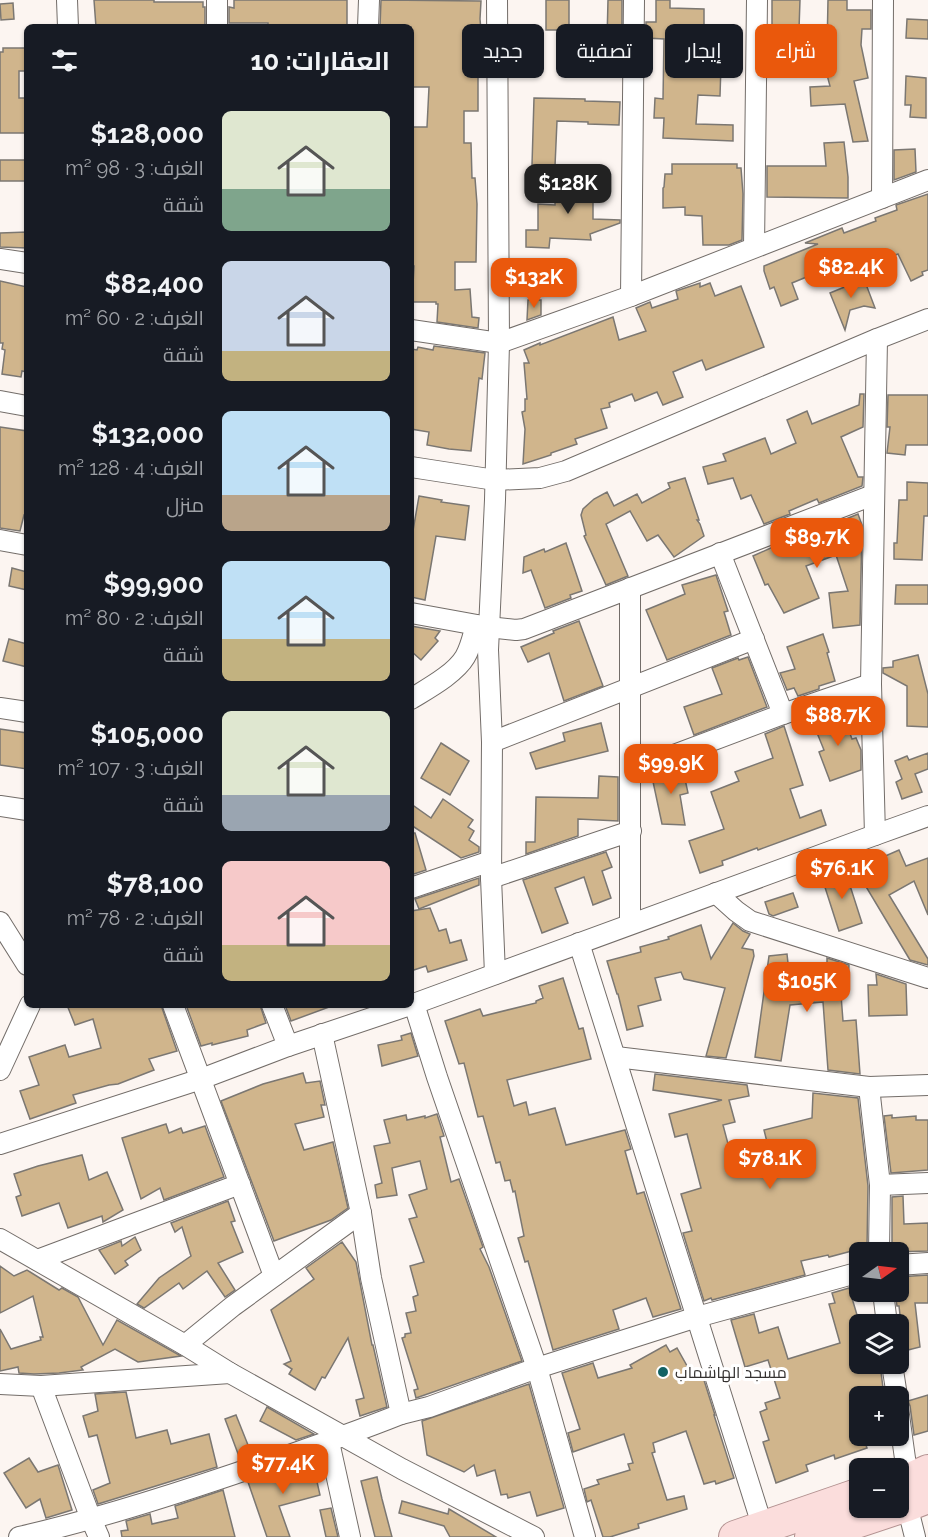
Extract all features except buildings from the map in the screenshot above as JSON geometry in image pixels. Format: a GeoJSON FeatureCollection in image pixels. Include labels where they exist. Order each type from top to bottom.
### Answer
{"type":"FeatureCollection","features":[{"type":"Feature","properties":{"kind":"main road"},"geometry":{"type":"LineString","coordinates":[[811,1537],[914,1487]]}},
{"type":"Feature","properties":{"kind":"main road"},"geometry":{"type":"LineString","coordinates":[[749,1533],[849,1498]]}},
{"type":"Feature","properties":{"kind":"street"},"geometry":{"type":"LineString","coordinates":[[67,0],[68,24]]}},
{"type":"Feature","properties":{"kind":"street"},"geometry":{"type":"LineString","coordinates":[[217,0],[218,24]]}},
{"type":"Feature","properties":{"kind":"street"},"geometry":{"type":"LineString","coordinates":[[368,24],[369,0]]}},
{"type":"Feature","properties":{"kind":"street"},"geometry":{"type":"LineString","coordinates":[[495,974],[491,870],[492,742],[488,650],[482,626],[495,480],[499,344],[497,0]]}},
{"type":"Feature","properties":{"kind":"street"},"geometry":{"type":"LineString","coordinates":[[631,296],[634,0]]}},
{"type":"Feature","properties":{"kind":"street"},"geometry":{"type":"LineString","coordinates":[[754,247],[758,0]]}},
{"type":"Feature","properties":{"kind":"street"},"geometry":{"type":"LineString","coordinates":[[882,198],[883,0]]}},
{"type":"Feature","properties":{"kind":"street"},"geometry":{"type":"LineString","coordinates":[[414,330],[499,344],[631,296],[928,180]]}},
{"type":"Feature","properties":{"kind":"street"},"geometry":{"type":"LineString","coordinates":[[0,259],[24,263]]}},
{"type":"Feature","properties":{"kind":"street"},"geometry":{"type":"LineString","coordinates":[[414,467],[495,480],[540,478],[566,471],[928,319]]}},
{"type":"Feature","properties":{"kind":"street"},"geometry":{"type":"LineString","coordinates":[[875,834],[871,684],[877,339]]}},
{"type":"Feature","properties":{"kind":"street"},"geometry":{"type":"LineString","coordinates":[[0,401],[24,405]]}},
{"type":"Feature","properties":{"kind":"street"},"geometry":{"type":"LineString","coordinates":[[414,614],[482,626],[524,629],[873,495]]}},
{"type":"Feature","properties":{"kind":"street"},"geometry":{"type":"LineString","coordinates":[[0,540],[24,544]]}},
{"type":"Feature","properties":{"kind":"street"},"geometry":{"type":"LineString","coordinates":[[720,553],[783,714]]}},
{"type":"Feature","properties":{"kind":"street"},"geometry":{"type":"LineString","coordinates":[[630,588],[630,924]]}},
{"type":"Feature","properties":{"kind":"street"},"geometry":{"type":"LineString","coordinates":[[414,697],[454,670],[464,659],[482,626]]}},
{"type":"Feature","properties":{"kind":"street"},"geometry":{"type":"LineString","coordinates":[[492,742],[754,639]]}},
{"type":"Feature","properties":{"kind":"street"},"geometry":{"type":"LineString","coordinates":[[631,771],[871,684]]}},
{"type":"Feature","properties":{"kind":"street"},"geometry":{"type":"LineString","coordinates":[[0,708],[24,712]]}},
{"type":"Feature","properties":{"kind":"street"},"geometry":{"type":"LineString","coordinates":[[0,806],[24,810]]}},
{"type":"Feature","properties":{"kind":"street"},"geometry":{"type":"LineString","coordinates":[[414,1003],[928,816]]}},
{"type":"Feature","properties":{"kind":"street"},"geometry":{"type":"LineString","coordinates":[[414,887],[491,870],[631,831]]}},
{"type":"Feature","properties":{"kind":"street"},"geometry":{"type":"LineString","coordinates":[[716,893],[750,921],[928,978]]}},
{"type":"Feature","properties":{"kind":"street"},"geometry":{"type":"LineString","coordinates":[[0,922],[24,960]]}},
{"type":"Feature","properties":{"kind":"street"},"geometry":{"type":"LineString","coordinates":[[579,943],[698,1317],[749,1533]]}},
{"type":"Feature","properties":{"kind":"street"},"geometry":{"type":"LineString","coordinates":[[0,1069],[29,1008]]}},
{"type":"Feature","properties":{"kind":"street"},"geometry":{"type":"LineString","coordinates":[[174,1008],[274,1276]]}},
{"type":"Feature","properties":{"kind":"street"},"geometry":{"type":"LineString","coordinates":[[273,1008],[288,1046]]}},
{"type":"Feature","properties":{"kind":"street"},"geometry":{"type":"LineString","coordinates":[[0,1144],[201,1079],[288,1046],[400,1008]]}},
{"type":"Feature","properties":{"kind":"street"},"geometry":{"type":"LineString","coordinates":[[413,1008],[537,1368],[585,1537]]}},
{"type":"Feature","properties":{"kind":"street"},"geometry":{"type":"LineString","coordinates":[[322,1034],[401,1414]]}},
{"type":"Feature","properties":{"kind":"street"},"geometry":{"type":"LineString","coordinates":[[616,1058],[869,1087],[928,1085]]}},
{"type":"Feature","properties":{"kind":"street"},"geometry":{"type":"LineString","coordinates":[[869,1087],[880,1185],[879,1242]]}},
{"type":"Feature","properties":{"kind":"street"},"geometry":{"type":"LineString","coordinates":[[880,1185],[928,1183]]}},
{"type":"Feature","properties":{"kind":"street"},"geometry":{"type":"LineString","coordinates":[[37,1260],[240,1184]]}},
{"type":"Feature","properties":{"kind":"street"},"geometry":{"type":"LineString","coordinates":[[185,1345],[233,1306],[361,1213]]}},
{"type":"Feature","properties":{"kind":"street"},"geometry":{"type":"LineString","coordinates":[[0,1239],[185,1345],[337,1440],[402,1469],[534,1537]]}},
{"type":"Feature","properties":{"kind":"street"},"geometry":{"type":"LineString","coordinates":[[909,1264],[928,1263]]}},
{"type":"Feature","properties":{"kind":"street"},"geometry":{"type":"LineString","coordinates":[[19,1537],[91,1519],[193,1488],[337,1440],[401,1414],[429,1407],[537,1368],[698,1317],[849,1275]]}},
{"type":"Feature","properties":{"kind":"street"},"geometry":{"type":"LineString","coordinates":[[0,1384],[41,1386],[230,1373]]}},
{"type":"Feature","properties":{"kind":"street"},"geometry":{"type":"LineString","coordinates":[[41,1386],[99,1537]]}},
{"type":"Feature","properties":{"kind":"street"},"geometry":{"type":"LineString","coordinates":[[337,1440],[350,1537]]}},
{"type":"Feature","properties":{"kind":"street"},"geometry":{"type":"LineString","coordinates":[[906,1446],[914,1487],[915,1537]]}},
{"type":"Feature","properties":{"kind":"place","name":"مسجد الهاشماب"},"geometry":{"type":"Point","coordinates":[663,1372]}}]}
